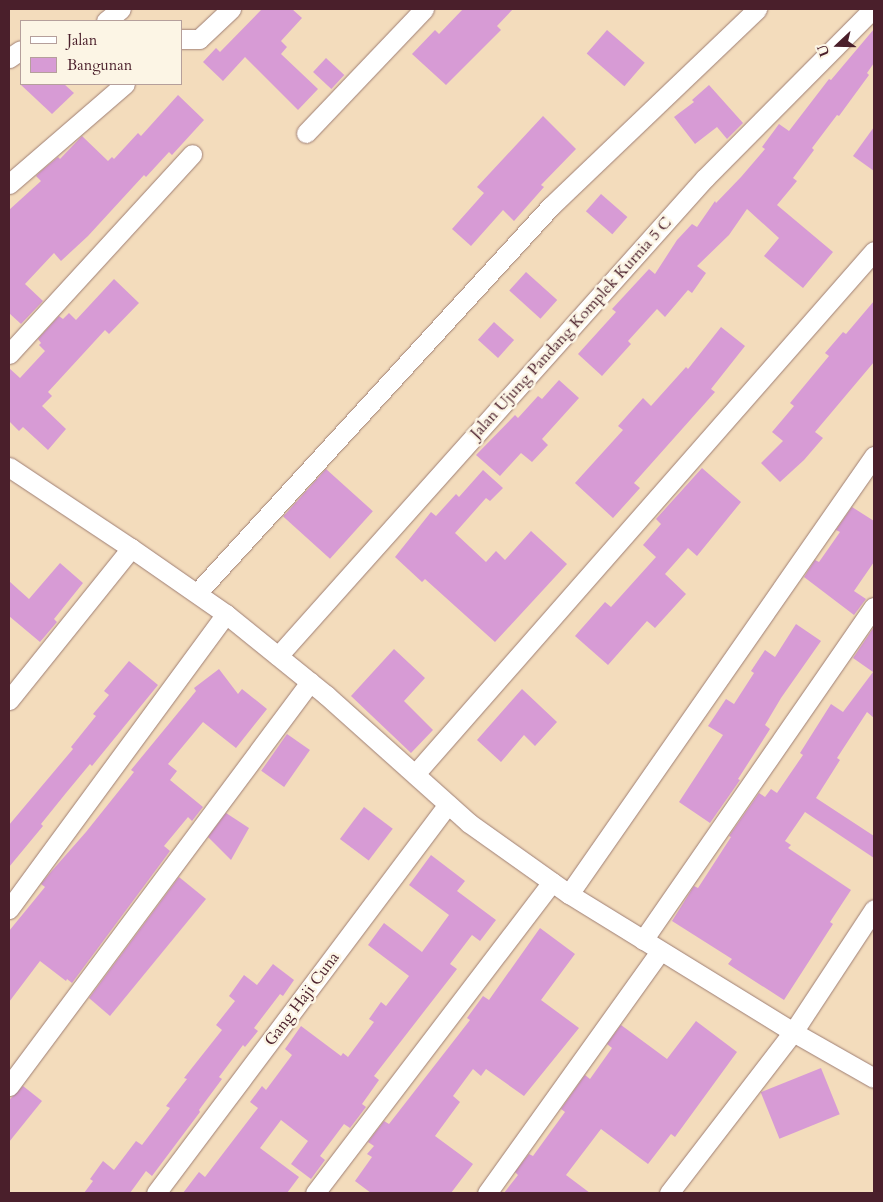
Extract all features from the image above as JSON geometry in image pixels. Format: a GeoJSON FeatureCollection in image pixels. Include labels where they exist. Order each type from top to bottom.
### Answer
{"type":"FeatureCollection","features":[{"type":"Feature","properties":{"kind":"street"},"geometry":{"type":"LineString","coordinates":[[107,20],[121,9]]}},
{"type":"Feature","properties":{"kind":"street"},"geometry":{"type":"LineString","coordinates":[[182,39],[199,39],[232,9]]}},
{"type":"Feature","properties":{"kind":"street"},"geometry":{"type":"LineString","coordinates":[[306,133],[424,9]]}},
{"type":"Feature","properties":{"kind":"street"},"geometry":{"type":"LineString","coordinates":[[197,593],[551,206],[757,9]]}},
{"type":"Feature","properties":{"kind":"street","name":"Jalan Ujung Pandang Komplek Kurnia 5 C"},"geometry":{"type":"LineString","coordinates":[[278,656],[705,178],[873,9]]}},
{"type":"Feature","properties":{"kind":"street"},"geometry":{"type":"LineString","coordinates":[[9,58],[20,51]]}},
{"type":"Feature","properties":{"kind":"street"},"geometry":{"type":"LineString","coordinates":[[9,184],[124,85]]}},
{"type":"Feature","properties":{"kind":"street"},"geometry":{"type":"LineString","coordinates":[[9,354],[192,154]]}},
{"type":"Feature","properties":{"kind":"street"},"geometry":{"type":"LineString","coordinates":[[415,774],[874,251]]}},
{"type":"Feature","properties":{"kind":"street"},"geometry":{"type":"LineString","coordinates":[[569,894],[874,456]]}},
{"type":"Feature","properties":{"kind":"street"},"geometry":{"type":"LineString","coordinates":[[9,467],[226,614],[310,682],[469,823],[552,882],[660,951],[793,1032],[874,1078]]}},
{"type":"Feature","properties":{"kind":"street"},"geometry":{"type":"LineString","coordinates":[[9,700],[131,548]]}},
{"type":"Feature","properties":{"kind":"street"},"geometry":{"type":"LineString","coordinates":[[643,940],[874,607]]}},
{"type":"Feature","properties":{"kind":"street"},"geometry":{"type":"LineString","coordinates":[[9,909],[226,614]]}},
{"type":"Feature","properties":{"kind":"street"},"geometry":{"type":"LineString","coordinates":[[9,1086],[310,682]]}},
{"type":"Feature","properties":{"kind":"street","name":"Gang Haji Cuna"},"geometry":{"type":"LineString","coordinates":[[156,1193],[448,804]]}},
{"type":"Feature","properties":{"kind":"street"},"geometry":{"type":"LineString","coordinates":[[316,1193],[552,882]]}},
{"type":"Feature","properties":{"kind":"street"},"geometry":{"type":"LineString","coordinates":[[669,1193],[793,1032],[874,909]]}},
{"type":"Feature","properties":{"kind":"street"},"geometry":{"type":"LineString","coordinates":[[487,1193],[660,951]]}},
{"type":"Feature","properties":{"kind":"building"},"geometry":{"type":"Polygon","coordinates":[[[262,9],[292,9],[302,18],[281,41],[287,47],[281,54],[318,89],[298,110],[245,57],[223,81],[203,62],[216,48],[220,52],[262,9]]]}},
{"type":"Feature","properties":{"kind":"building"},"geometry":{"type":"Polygon","coordinates":[[[463,9],[513,9],[497,26],[501,30],[446,85],[412,54],[435,30],[439,34],[463,9]]]}},
{"type":"Feature","properties":{"kind":"building"},"geometry":{"type":"Polygon","coordinates":[[[874,29],[874,63],[867,73],[869,75],[839,116],[837,115],[812,148],[814,150],[793,178],[797,181],[777,205],[833,252],[803,288],[764,256],[779,238],[747,209],[729,235],[697,266],[706,273],[692,293],[688,290],[665,317],[657,309],[628,341],[631,344],[602,376],[578,354],[616,312],[612,309],[649,269],[655,274],[677,240],[692,224],[697,227],[715,201],[716,203],[765,149],[762,147],[779,124],[789,131],[829,79],[831,80],[874,29]]]}},
{"type":"Feature","properties":{"kind":"building"},"geometry":{"type":"Polygon","coordinates":[[[607,30],[645,63],[624,86],[587,53],[607,30]]]}},
{"type":"Feature","properties":{"kind":"building"},"geometry":{"type":"Polygon","coordinates":[[[326,58],[344,75],[331,89],[313,72],[326,58]]]}},
{"type":"Feature","properties":{"kind":"building"},"geometry":{"type":"Polygon","coordinates":[[[21,85],[65,85],[74,93],[52,114],[21,85]]]}},
{"type":"Feature","properties":{"kind":"building"},"geometry":{"type":"Polygon","coordinates":[[[709,85],[743,123],[727,139],[717,127],[695,144],[674,117],[694,102],[692,100],[709,85]]]}},
{"type":"Feature","properties":{"kind":"building"},"geometry":{"type":"Polygon","coordinates":[[[178,95],[204,120],[172,155],[169,152],[146,177],[144,175],[88,236],[61,261],[54,253],[25,284],[43,301],[21,324],[9,313],[9,210],[41,181],[36,176],[58,157],[60,159],[82,136],[108,161],[112,157],[114,159],[138,133],[141,136],[178,95]]]}},
{"type":"Feature","properties":{"kind":"building"},"geometry":{"type":"Polygon","coordinates":[[[543,116],[576,149],[541,185],[544,187],[514,221],[503,210],[471,246],[452,229],[484,193],[477,187],[543,116]]]}},
{"type":"Feature","properties":{"kind":"building"},"geometry":{"type":"Polygon","coordinates":[[[874,127],[874,171],[853,156],[874,127]]]}},
{"type":"Feature","properties":{"kind":"building"},"geometry":{"type":"Polygon","coordinates":[[[601,194],[627,217],[612,234],[586,211],[601,194]]]}},
{"type":"Feature","properties":{"kind":"building"},"geometry":{"type":"Polygon","coordinates":[[[526,272],[557,300],[540,319],[509,291],[526,272]]]}},
{"type":"Feature","properties":{"kind":"building"},"geometry":{"type":"Polygon","coordinates":[[[114,279],[139,303],[109,334],[105,330],[48,392],[52,396],[42,406],[66,429],[48,450],[23,427],[19,431],[9,421],[9,368],[20,378],[45,351],[39,345],[41,343],[38,339],[59,316],[63,319],[69,313],[76,320],[114,279]]]}},
{"type":"Feature","properties":{"kind":"building"},"geometry":{"type":"Polygon","coordinates":[[[874,301],[874,362],[815,432],[823,438],[804,460],[780,482],[761,463],[783,441],[772,432],[794,406],[790,403],[829,356],[825,353],[843,332],[846,334],[874,301]]]}},
{"type":"Feature","properties":{"kind":"building"},"geometry":{"type":"Polygon","coordinates":[[[494,322],[514,340],[498,358],[478,340],[494,322]]]}},
{"type":"Feature","properties":{"kind":"building"},"geometry":{"type":"Polygon","coordinates":[[[721,327],[745,346],[711,389],[715,392],[634,483],[640,488],[613,518],[575,483],[623,430],[618,426],[643,398],[651,406],[686,367],[688,369],[721,327]]]}},
{"type":"Feature","properties":{"kind":"building"},"geometry":{"type":"Polygon","coordinates":[[[559,380],[579,398],[542,439],[548,445],[532,462],[521,453],[500,476],[476,455],[515,415],[518,418],[538,396],[542,399],[559,380]]]}},
{"type":"Feature","properties":{"kind":"building"},"geometry":{"type":"Polygon","coordinates":[[[702,468],[741,502],[697,556],[688,548],[665,574],[686,594],[655,628],[647,621],[608,665],[575,636],[605,602],[611,607],[656,557],[643,545],[661,524],[656,519],[702,468]]]}},
{"type":"Feature","properties":{"kind":"building"},"geometry":{"type":"Polygon","coordinates":[[[326,469],[373,511],[330,559],[283,517],[326,469]]]}},
{"type":"Feature","properties":{"kind":"building"},"geometry":{"type":"Polygon","coordinates":[[[483,470],[503,488],[490,501],[486,498],[455,533],[486,562],[496,551],[505,560],[531,531],[567,564],[495,642],[425,579],[422,582],[395,557],[431,512],[436,516],[456,494],[459,497],[483,470]]]}},
{"type":"Feature","properties":{"kind":"building"},"geometry":{"type":"Polygon","coordinates":[[[852,507],[874,521],[874,562],[854,591],[866,599],[854,615],[804,577],[815,560],[819,562],[840,532],[836,530],[852,507]]]}},
{"type":"Feature","properties":{"kind":"building"},"geometry":{"type":"Polygon","coordinates":[[[60,563],[83,583],[54,619],[57,622],[40,642],[9,616],[9,581],[29,599],[60,563]]]}},
{"type":"Feature","properties":{"kind":"building"},"geometry":{"type":"Polygon","coordinates":[[[796,624],[821,641],[781,698],[765,725],[770,729],[738,779],[740,780],[710,823],[679,802],[723,735],[708,726],[726,699],[734,704],[754,673],[751,671],[765,650],[775,657],[796,624]]]}},
{"type":"Feature","properties":{"kind":"building"},"geometry":{"type":"Polygon","coordinates":[[[874,627],[874,718],[867,712],[837,758],[840,760],[816,798],[874,836],[874,858],[805,812],[785,841],[791,845],[788,848],[851,890],[830,922],[833,924],[784,1000],[728,964],[732,959],[672,921],[694,886],[698,888],[731,837],[729,836],[759,793],[765,797],[771,789],[777,793],[803,755],[800,753],[831,704],[843,712],[873,672],[853,658],[874,627]]]}},
{"type":"Feature","properties":{"kind":"building"},"geometry":{"type":"Polygon","coordinates":[[[394,649],[425,678],[404,701],[433,730],[411,753],[351,696],[394,649]]]}},
{"type":"Feature","properties":{"kind":"building"},"geometry":{"type":"Polygon","coordinates":[[[129,661],[158,685],[92,766],[90,764],[66,793],[41,824],[43,826],[9,867],[9,825],[73,749],[71,747],[96,716],[93,714],[109,695],[104,691],[129,661]]]}},
{"type":"Feature","properties":{"kind":"building"},"geometry":{"type":"Polygon","coordinates":[[[219,669],[238,694],[242,689],[267,709],[236,748],[203,722],[168,764],[177,771],[170,780],[203,807],[192,821],[188,817],[164,846],[170,851],[72,983],[67,979],[66,981],[40,961],[9,1002],[9,931],[45,887],[41,884],[86,832],[134,772],[131,770],[196,691],[194,688],[219,669]]]}},
{"type":"Feature","properties":{"kind":"building"},"geometry":{"type":"Polygon","coordinates":[[[522,689],[557,722],[535,746],[524,735],[501,762],[477,740],[522,689]]]}},
{"type":"Feature","properties":{"kind":"building"},"geometry":{"type":"Polygon","coordinates":[[[287,734],[310,750],[284,787],[261,771],[287,734]]]}},
{"type":"Feature","properties":{"kind":"building"},"geometry":{"type":"Polygon","coordinates":[[[364,807],[393,829],[369,861],[340,839],[364,807]]]}},
{"type":"Feature","properties":{"kind":"building"},"geometry":{"type":"Polygon","coordinates":[[[226,813],[249,828],[231,860],[208,837],[226,813]]]}},
{"type":"Feature","properties":{"kind":"building"},"geometry":{"type":"Polygon","coordinates":[[[431,855],[465,881],[457,891],[496,920],[480,941],[472,935],[450,964],[457,969],[374,1076],[379,1080],[362,1104],[366,1107],[350,1128],[344,1124],[320,1156],[325,1160],[311,1179],[291,1164],[308,1141],[281,1120],[260,1148],[299,1177],[287,1193],[183,1193],[199,1172],[205,1177],[258,1108],[250,1102],[262,1086],[266,1090],[292,1055],[285,1049],[301,1026],[341,1056],[343,1053],[348,1057],[374,1022],[369,1019],[381,1002],[386,1006],[409,976],[368,945],[384,923],[422,952],[449,915],[409,885],[431,855]]]}},
{"type":"Feature","properties":{"kind":"building"},"geometry":{"type":"Polygon","coordinates":[[[179,877],[206,899],[110,1016],[89,998],[179,877]]]}},
{"type":"Feature","properties":{"kind":"building"},"geometry":{"type":"Polygon","coordinates":[[[540,928],[575,954],[541,1000],[579,1028],[524,1096],[486,1069],[481,1076],[473,1069],[453,1096],[460,1102],[435,1136],[473,1164],[451,1193],[371,1193],[355,1181],[372,1157],[367,1154],[374,1146],[368,1142],[384,1121],[389,1124],[470,1020],[467,1018],[483,996],[489,1000],[540,928]]]}},
{"type":"Feature","properties":{"kind":"building"},"geometry":{"type":"Polygon","coordinates":[[[273,964],[294,980],[283,996],[280,994],[254,1028],[258,1031],[245,1047],[243,1045],[219,1077],[222,1079],[199,1110],[200,1112],[152,1176],[146,1171],[130,1193],[84,1193],[93,1181],[90,1179],[103,1161],[114,1170],[136,1141],[142,1145],[170,1108],[166,1106],[187,1079],[184,1078],[222,1030],[216,1025],[235,1001],[229,996],[244,975],[257,985],[273,964]]]}},
{"type":"Feature","properties":{"kind":"building"},"geometry":{"type":"Polygon","coordinates":[[[696,1021],[737,1052],[675,1137],[671,1134],[648,1164],[601,1129],[566,1175],[590,1193],[504,1193],[518,1175],[515,1172],[529,1154],[533,1156],[565,1112],[561,1109],[585,1075],[590,1079],[612,1048],[607,1044],[621,1025],[667,1059],[696,1021]]]}},
{"type":"Feature","properties":{"kind":"building"},"geometry":{"type":"Polygon","coordinates":[[[821,1068],[840,1114],[779,1139],[761,1092],[821,1068]]]}},
{"type":"Feature","properties":{"kind":"building"},"geometry":{"type":"Polygon","coordinates":[[[23,1086],[42,1101],[9,1142],[9,1100],[23,1086]]]}}]}
